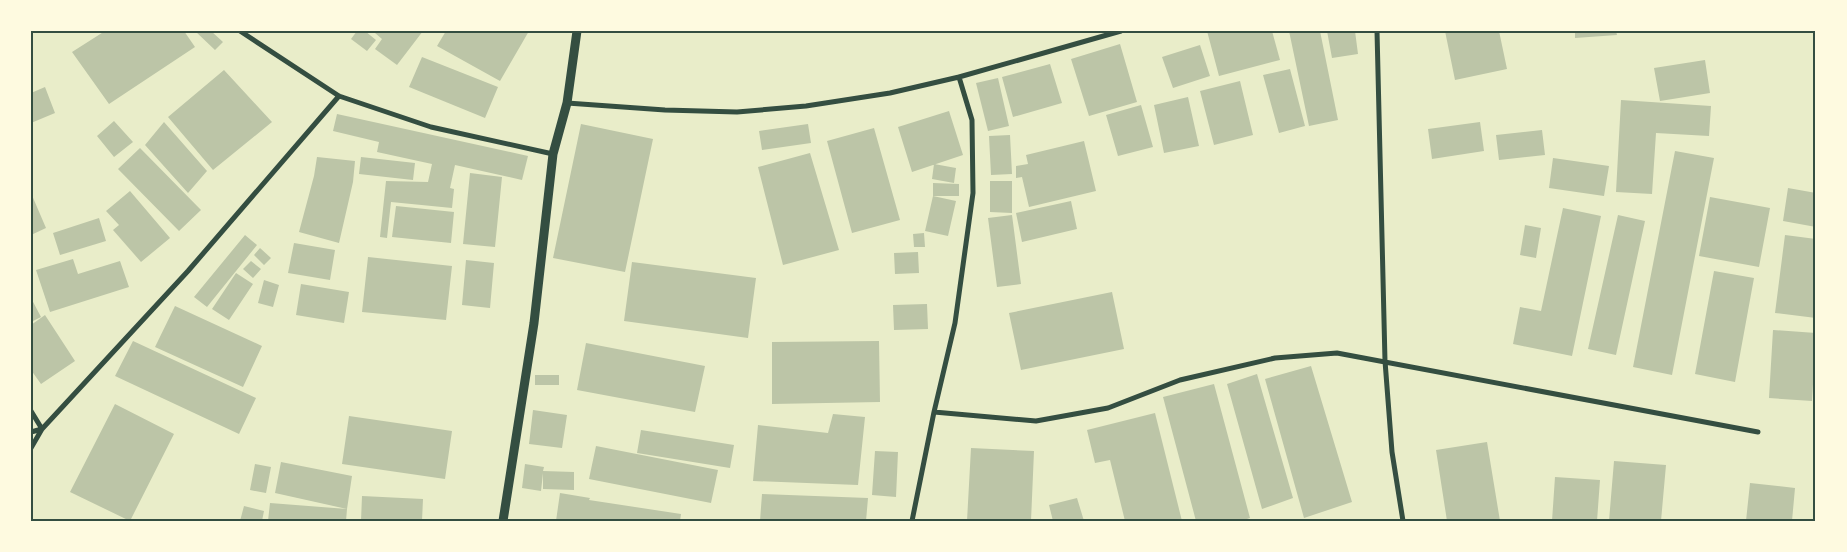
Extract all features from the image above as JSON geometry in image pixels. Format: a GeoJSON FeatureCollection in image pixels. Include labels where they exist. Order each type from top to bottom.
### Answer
{"type":"FeatureCollection","features":[{"type":"Feature","properties":{"kind":"street"},"geometry":{"type":"LineString","coordinates":[[240,31],[339,96],[431,127],[553,154]]}},
{"type":"Feature","properties":{"kind":"street"},"geometry":{"type":"LineString","coordinates":[[504,521],[534,323],[553,154],[567,103],[577,31]]}},
{"type":"Feature","properties":{"kind":"street"},"geometry":{"type":"LineString","coordinates":[[567,103],[665,110],[737,112],[806,106],[871,96],[959,77],[1121,31]]}},
{"type":"Feature","properties":{"kind":"street"},"geometry":{"type":"LineString","coordinates":[[1376,31],[1385,361],[1392,452],[1404,521]]}},
{"type":"Feature","properties":{"kind":"street"},"geometry":{"type":"LineString","coordinates":[[912,521],[934,412],[955,323],[973,193],[972,120],[959,77]]}},
{"type":"Feature","properties":{"kind":"street"},"geometry":{"type":"LineString","coordinates":[[31,448],[42,429],[188,271],[339,96]]}},
{"type":"Feature","properties":{"kind":"street"},"geometry":{"type":"LineString","coordinates":[[934,412],[1036,422],[1108,408],[1180,380],[1275,358],[1337,353],[1758,432]]}},
{"type":"Feature","properties":{"kind":"street"},"geometry":{"type":"LineString","coordinates":[[31,411],[42,429]]}},
{"type":"Feature","properties":{"kind":"street"},"geometry":{"type":"LineString","coordinates":[[31,432],[42,429]]}},
{"type":"Feature","properties":{"kind":"building"},"geometry":{"type":"Polygon","coordinates":[[[105,31],[184,31],[195,47],[109,104],[72,52],[105,31]]]}},
{"type":"Feature","properties":{"kind":"building"},"geometry":{"type":"Polygon","coordinates":[[[195,31],[211,31],[223,42],[215,50],[195,31]]]}},
{"type":"Feature","properties":{"kind":"building"},"geometry":{"type":"Polygon","coordinates":[[[357,31],[365,31],[376,40],[367,51],[351,39],[357,31]]]}},
{"type":"Feature","properties":{"kind":"building"},"geometry":{"type":"Polygon","coordinates":[[[377,31],[423,31],[397,65],[375,49],[382,39],[375,33],[377,31]]]}},
{"type":"Feature","properties":{"kind":"building"},"geometry":{"type":"Polygon","coordinates":[[[446,31],[529,31],[500,81],[437,46],[446,31]]]}},
{"type":"Feature","properties":{"kind":"building"},"geometry":{"type":"Polygon","coordinates":[[[1207,31],[1272,31],[1280,60],[1219,76],[1207,31]]]}},
{"type":"Feature","properties":{"kind":"building"},"geometry":{"type":"Polygon","coordinates":[[[1289,31],[1320,31],[1338,120],[1309,126],[1289,31]]]}},
{"type":"Feature","properties":{"kind":"building"},"geometry":{"type":"Polygon","coordinates":[[[1327,31],[1355,31],[1358,54],[1332,58],[1327,31]]]}},
{"type":"Feature","properties":{"kind":"building"},"geometry":{"type":"Polygon","coordinates":[[[1445,31],[1499,31],[1507,69],[1455,80],[1445,31]]]}},
{"type":"Feature","properties":{"kind":"building"},"geometry":{"type":"Polygon","coordinates":[[[1575,31],[1616,31],[1617,35],[1575,38],[1575,31]]]}},
{"type":"Feature","properties":{"kind":"building"},"geometry":{"type":"Polygon","coordinates":[[[1120,44],[1137,102],[1089,116],[1071,59],[1120,44]]]}},
{"type":"Feature","properties":{"kind":"building"},"geometry":{"type":"Polygon","coordinates":[[[1200,45],[1210,76],[1173,88],[1162,57],[1200,45]]]}},
{"type":"Feature","properties":{"kind":"building"},"geometry":{"type":"Polygon","coordinates":[[[422,57],[498,87],[485,118],[409,87],[422,57]]]}},
{"type":"Feature","properties":{"kind":"building"},"geometry":{"type":"Polygon","coordinates":[[[1705,60],[1710,93],[1660,101],[1654,68],[1705,60]]]}},
{"type":"Feature","properties":{"kind":"building"},"geometry":{"type":"Polygon","coordinates":[[[1050,64],[1062,103],[1013,117],[1002,77],[1050,64]]]}},
{"type":"Feature","properties":{"kind":"building"},"geometry":{"type":"Polygon","coordinates":[[[1290,69],[1305,126],[1279,133],[1263,75],[1290,69]]]}},
{"type":"Feature","properties":{"kind":"building"},"geometry":{"type":"Polygon","coordinates":[[[224,70],[272,122],[213,170],[168,117],[224,70]]]}},
{"type":"Feature","properties":{"kind":"building"},"geometry":{"type":"Polygon","coordinates":[[[998,78],[1009,126],[988,131],[976,83],[998,78]]]}},
{"type":"Feature","properties":{"kind":"building"},"geometry":{"type":"Polygon","coordinates":[[[1240,81],[1253,135],[1214,145],[1200,91],[1240,81]]]}},
{"type":"Feature","properties":{"kind":"building"},"geometry":{"type":"Polygon","coordinates":[[[45,87],[55,113],[31,123],[31,93],[45,87]]]}},
{"type":"Feature","properties":{"kind":"building"},"geometry":{"type":"Polygon","coordinates":[[[1188,97],[1199,146],[1164,153],[1154,105],[1188,97]]]}},
{"type":"Feature","properties":{"kind":"building"},"geometry":{"type":"Polygon","coordinates":[[[1621,100],[1711,106],[1709,136],[1656,133],[1652,194],[1616,192],[1621,100]]]}},
{"type":"Feature","properties":{"kind":"building"},"geometry":{"type":"Polygon","coordinates":[[[1141,105],[1153,147],[1118,156],[1106,115],[1141,105]]]}},
{"type":"Feature","properties":{"kind":"building"},"geometry":{"type":"Polygon","coordinates":[[[949,111],[963,155],[912,172],[898,127],[949,111]]]}},
{"type":"Feature","properties":{"kind":"building"},"geometry":{"type":"Polygon","coordinates":[[[337,114],[528,156],[522,180],[455,165],[450,188],[454,189],[452,208],[391,202],[387,238],[380,237],[386,181],[428,182],[432,164],[377,152],[379,142],[333,131],[337,114]]]}},
{"type":"Feature","properties":{"kind":"building"},"geometry":{"type":"Polygon","coordinates":[[[114,121],[133,142],[114,157],[97,136],[114,121]]]}},
{"type":"Feature","properties":{"kind":"building"},"geometry":{"type":"Polygon","coordinates":[[[164,122],[207,171],[188,193],[145,145],[164,122]]]}},
{"type":"Feature","properties":{"kind":"building"},"geometry":{"type":"Polygon","coordinates":[[[1480,122],[1484,151],[1432,159],[1428,129],[1480,122]]]}},
{"type":"Feature","properties":{"kind":"building"},"geometry":{"type":"Polygon","coordinates":[[[581,124],[653,139],[625,272],[553,258],[581,124]]]}},
{"type":"Feature","properties":{"kind":"building"},"geometry":{"type":"Polygon","coordinates":[[[808,124],[811,143],[762,150],[759,131],[808,124]]]}},
{"type":"Feature","properties":{"kind":"building"},"geometry":{"type":"Polygon","coordinates":[[[874,128],[900,220],[852,233],[827,141],[874,128]]]}},
{"type":"Feature","properties":{"kind":"building"},"geometry":{"type":"Polygon","coordinates":[[[1542,130],[1545,155],[1499,160],[1496,135],[1542,130]]]}},
{"type":"Feature","properties":{"kind":"building"},"geometry":{"type":"Polygon","coordinates":[[[1010,135],[1012,174],[991,175],[989,136],[1010,135]]]}},
{"type":"Feature","properties":{"kind":"building"},"geometry":{"type":"Polygon","coordinates":[[[1084,141],[1096,191],[1029,207],[1022,177],[1016,178],[1016,166],[1028,164],[1026,155],[1084,141]]]}},
{"type":"Feature","properties":{"kind":"building"},"geometry":{"type":"Polygon","coordinates":[[[140,148],[201,210],[179,231],[118,169],[140,148]]]}},
{"type":"Feature","properties":{"kind":"building"},"geometry":{"type":"Polygon","coordinates":[[[1675,151],[1714,158],[1672,375],[1633,367],[1675,151]]]}},
{"type":"Feature","properties":{"kind":"building"},"geometry":{"type":"Polygon","coordinates":[[[810,153],[839,250],[783,265],[758,167],[810,153]]]}},
{"type":"Feature","properties":{"kind":"building"},"geometry":{"type":"Polygon","coordinates":[[[317,157],[355,161],[353,182],[339,243],[299,232],[314,176],[317,157]]]}},
{"type":"Feature","properties":{"kind":"building"},"geometry":{"type":"Polygon","coordinates":[[[361,157],[415,163],[413,180],[359,174],[361,157]]]}},
{"type":"Feature","properties":{"kind":"building"},"geometry":{"type":"Polygon","coordinates":[[[1553,158],[1609,166],[1604,196],[1549,188],[1553,158]]]}},
{"type":"Feature","properties":{"kind":"building"},"geometry":{"type":"Polygon","coordinates":[[[934,164],[956,168],[954,183],[932,179],[934,164]]]}},
{"type":"Feature","properties":{"kind":"building"},"geometry":{"type":"Polygon","coordinates":[[[470,173],[502,177],[495,247],[463,244],[470,173]]]}},
{"type":"Feature","properties":{"kind":"building"},"geometry":{"type":"Polygon","coordinates":[[[990,181],[1012,181],[1012,213],[990,212],[990,181]]]}},
{"type":"Feature","properties":{"kind":"building"},"geometry":{"type":"Polygon","coordinates":[[[933,183],[959,184],[959,196],[933,196],[933,183]]]}},
{"type":"Feature","properties":{"kind":"building"},"geometry":{"type":"Polygon","coordinates":[[[1788,188],[1816,193],[1816,227],[1783,221],[1788,188]]]}},
{"type":"Feature","properties":{"kind":"building"},"geometry":{"type":"Polygon","coordinates":[[[130,191],[170,238],[141,262],[113,230],[119,225],[106,211],[130,191]]]}},
{"type":"Feature","properties":{"kind":"building"},"geometry":{"type":"Polygon","coordinates":[[[31,193],[46,228],[31,235],[31,193]]]}},
{"type":"Feature","properties":{"kind":"building"},"geometry":{"type":"Polygon","coordinates":[[[933,196],[956,201],[948,236],[925,231],[933,196]]]}},
{"type":"Feature","properties":{"kind":"building"},"geometry":{"type":"Polygon","coordinates":[[[1710,197],[1770,208],[1759,267],[1699,256],[1710,197]]]}},
{"type":"Feature","properties":{"kind":"building"},"geometry":{"type":"Polygon","coordinates":[[[1071,201],[1077,229],[1022,242],[1016,213],[1071,201]]]}},
{"type":"Feature","properties":{"kind":"building"},"geometry":{"type":"Polygon","coordinates":[[[396,206],[454,212],[451,243],[392,237],[396,206]]]}},
{"type":"Feature","properties":{"kind":"building"},"geometry":{"type":"Polygon","coordinates":[[[1563,208],[1601,216],[1572,356],[1513,344],[1520,307],[1541,311],[1563,208]]]}},
{"type":"Feature","properties":{"kind":"building"},"geometry":{"type":"Polygon","coordinates":[[[1012,215],[1021,284],[997,287],[988,218],[1012,215]]]}},
{"type":"Feature","properties":{"kind":"building"},"geometry":{"type":"Polygon","coordinates":[[[1618,215],[1645,221],[1616,355],[1588,349],[1618,215]]]}},
{"type":"Feature","properties":{"kind":"building"},"geometry":{"type":"Polygon","coordinates":[[[99,218],[106,241],[60,255],[53,233],[99,218]]]}},
{"type":"Feature","properties":{"kind":"building"},"geometry":{"type":"Polygon","coordinates":[[[1525,225],[1541,228],[1536,258],[1520,255],[1525,225]]]}},
{"type":"Feature","properties":{"kind":"building"},"geometry":{"type":"Polygon","coordinates":[[[924,233],[925,247],[914,247],[913,234],[924,233]]]}},
{"type":"Feature","properties":{"kind":"building"},"geometry":{"type":"Polygon","coordinates":[[[245,235],[257,245],[207,307],[194,297],[245,235]]]}},
{"type":"Feature","properties":{"kind":"building"},"geometry":{"type":"Polygon","coordinates":[[[1785,235],[1816,239],[1816,318],[1775,313],[1785,235]]]}},
{"type":"Feature","properties":{"kind":"building"},"geometry":{"type":"Polygon","coordinates":[[[294,243],[335,250],[330,280],[288,273],[294,243]]]}},
{"type":"Feature","properties":{"kind":"building"},"geometry":{"type":"Polygon","coordinates":[[[260,248],[271,258],[264,265],[254,255],[260,248]]]}},
{"type":"Feature","properties":{"kind":"building"},"geometry":{"type":"Polygon","coordinates":[[[918,252],[919,273],[895,274],[894,253],[918,252]]]}},
{"type":"Feature","properties":{"kind":"building"},"geometry":{"type":"Polygon","coordinates":[[[368,257],[452,266],[446,320],[362,312],[368,257]]]}},
{"type":"Feature","properties":{"kind":"building"},"geometry":{"type":"Polygon","coordinates":[[[73,259],[78,274],[120,261],[129,287],[50,312],[36,270],[73,259]]]}},
{"type":"Feature","properties":{"kind":"building"},"geometry":{"type":"Polygon","coordinates":[[[466,260],[494,263],[490,308],[462,305],[466,260]]]}},
{"type":"Feature","properties":{"kind":"building"},"geometry":{"type":"Polygon","coordinates":[[[251,261],[261,269],[253,278],[243,269],[251,261]]]}},
{"type":"Feature","properties":{"kind":"building"},"geometry":{"type":"Polygon","coordinates":[[[632,262],[756,278],[748,338],[624,321],[632,262]]]}},
{"type":"Feature","properties":{"kind":"building"},"geometry":{"type":"Polygon","coordinates":[[[1714,271],[1754,278],[1735,382],[1695,374],[1714,271]]]}},
{"type":"Feature","properties":{"kind":"building"},"geometry":{"type":"Polygon","coordinates":[[[236,273],[253,284],[229,320],[212,309],[236,273]]]}},
{"type":"Feature","properties":{"kind":"building"},"geometry":{"type":"Polygon","coordinates":[[[264,280],[279,285],[273,307],[258,303],[264,280]]]}},
{"type":"Feature","properties":{"kind":"building"},"geometry":{"type":"Polygon","coordinates":[[[301,284],[349,292],[344,323],[296,315],[301,284]]]}},
{"type":"Feature","properties":{"kind":"building"},"geometry":{"type":"Polygon","coordinates":[[[1112,292],[1124,349],[1021,370],[1009,313],[1112,292]]]}},
{"type":"Feature","properties":{"kind":"building"},"geometry":{"type":"Polygon","coordinates":[[[31,298],[41,317],[31,322],[31,298]]]}},
{"type":"Feature","properties":{"kind":"building"},"geometry":{"type":"Polygon","coordinates":[[[927,304],[928,329],[894,330],[893,305],[927,304]]]}},
{"type":"Feature","properties":{"kind":"building"},"geometry":{"type":"Polygon","coordinates":[[[175,306],[262,346],[243,387],[155,347],[175,306]]]}},
{"type":"Feature","properties":{"kind":"building"},"geometry":{"type":"Polygon","coordinates":[[[45,315],[75,361],[41,384],[31,370],[31,325],[45,315]]]}},
{"type":"Feature","properties":{"kind":"building"},"geometry":{"type":"Polygon","coordinates":[[[1773,330],[1816,333],[1812,401],[1769,398],[1773,330]]]}},
{"type":"Feature","properties":{"kind":"building"},"geometry":{"type":"Polygon","coordinates":[[[133,341],[256,398],[239,434],[115,376],[133,341]]]}},
{"type":"Feature","properties":{"kind":"building"},"geometry":{"type":"Polygon","coordinates":[[[879,341],[880,402],[772,404],[772,342],[879,341]]]}},
{"type":"Feature","properties":{"kind":"building"},"geometry":{"type":"Polygon","coordinates":[[[586,343],[705,366],[695,412],[577,390],[586,343]]]}},
{"type":"Feature","properties":{"kind":"building"},"geometry":{"type":"Polygon","coordinates":[[[1311,366],[1352,502],[1304,518],[1265,379],[1311,366]]]}},
{"type":"Feature","properties":{"kind":"building"},"geometry":{"type":"Polygon","coordinates":[[[1257,374],[1293,498],[1262,509],[1227,384],[1257,374]]]}},
{"type":"Feature","properties":{"kind":"building"},"geometry":{"type":"Polygon","coordinates":[[[535,375],[559,375],[559,385],[535,385],[535,375]]]}},
{"type":"Feature","properties":{"kind":"building"},"geometry":{"type":"Polygon","coordinates":[[[1214,384],[1250,518],[1241,521],[1196,521],[1163,397],[1214,384]]]}},
{"type":"Feature","properties":{"kind":"building"},"geometry":{"type":"Polygon","coordinates":[[[115,404],[174,434],[130,521],[70,492],[115,404]]]}},
{"type":"Feature","properties":{"kind":"building"},"geometry":{"type":"Polygon","coordinates":[[[533,410],[567,415],[562,448],[529,444],[533,410]]]}},
{"type":"Feature","properties":{"kind":"building"},"geometry":{"type":"Polygon","coordinates":[[[1155,413],[1182,521],[1125,521],[1110,460],[1095,463],[1087,430],[1155,413]]]}},
{"type":"Feature","properties":{"kind":"building"},"geometry":{"type":"Polygon","coordinates":[[[833,414],[865,417],[858,485],[753,481],[758,425],[828,433],[833,414]]]}},
{"type":"Feature","properties":{"kind":"building"},"geometry":{"type":"Polygon","coordinates":[[[349,416],[452,431],[445,479],[342,464],[349,416]]]}},
{"type":"Feature","properties":{"kind":"building"},"geometry":{"type":"Polygon","coordinates":[[[641,430],[734,445],[730,468],[637,453],[641,430]]]}},
{"type":"Feature","properties":{"kind":"building"},"geometry":{"type":"Polygon","coordinates":[[[1487,442],[1500,521],[1447,521],[1436,450],[1487,442]]]}},
{"type":"Feature","properties":{"kind":"building"},"geometry":{"type":"Polygon","coordinates":[[[596,446],[718,470],[711,503],[589,479],[596,446]]]}},
{"type":"Feature","properties":{"kind":"building"},"geometry":{"type":"Polygon","coordinates":[[[971,448],[1034,451],[1031,521],[967,521],[971,448]]]}},
{"type":"Feature","properties":{"kind":"building"},"geometry":{"type":"Polygon","coordinates":[[[875,451],[898,452],[896,497],[872,495],[875,451]]]}},
{"type":"Feature","properties":{"kind":"building"},"geometry":{"type":"Polygon","coordinates":[[[1614,461],[1666,465],[1661,521],[1609,521],[1614,461]]]}},
{"type":"Feature","properties":{"kind":"building"},"geometry":{"type":"Polygon","coordinates":[[[281,462],[352,476],[347,509],[275,493],[281,462]]]}},
{"type":"Feature","properties":{"kind":"building"},"geometry":{"type":"Polygon","coordinates":[[[255,464],[271,467],[266,493],[250,490],[255,464]]]}},
{"type":"Feature","properties":{"kind":"building"},"geometry":{"type":"Polygon","coordinates":[[[525,464],[544,467],[543,471],[574,472],[574,490],[543,489],[543,473],[541,491],[522,488],[525,464]]]}},
{"type":"Feature","properties":{"kind":"building"},"geometry":{"type":"Polygon","coordinates":[[[1555,477],[1600,480],[1597,521],[1552,521],[1555,477]]]}},
{"type":"Feature","properties":{"kind":"building"},"geometry":{"type":"Polygon","coordinates":[[[1750,483],[1795,488],[1792,521],[1746,521],[1750,483]]]}},
{"type":"Feature","properties":{"kind":"building"},"geometry":{"type":"Polygon","coordinates":[[[560,493],[590,498],[589,500],[681,514],[680,521],[556,521],[560,493]]]}},
{"type":"Feature","properties":{"kind":"building"},"geometry":{"type":"Polygon","coordinates":[[[762,494],[868,498],[866,521],[760,521],[762,494]]]}},
{"type":"Feature","properties":{"kind":"building"},"geometry":{"type":"Polygon","coordinates":[[[362,496],[423,499],[422,521],[361,521],[362,496]]]}},
{"type":"Feature","properties":{"kind":"building"},"geometry":{"type":"Polygon","coordinates":[[[1077,498],[1084,521],[1053,521],[1049,505],[1077,498]]]}},
{"type":"Feature","properties":{"kind":"building"},"geometry":{"type":"Polygon","coordinates":[[[270,503],[347,509],[346,521],[268,521],[270,503]]]}},
{"type":"Feature","properties":{"kind":"building"},"geometry":{"type":"Polygon","coordinates":[[[244,506],[264,511],[262,521],[240,521],[244,506]]]}}]}
